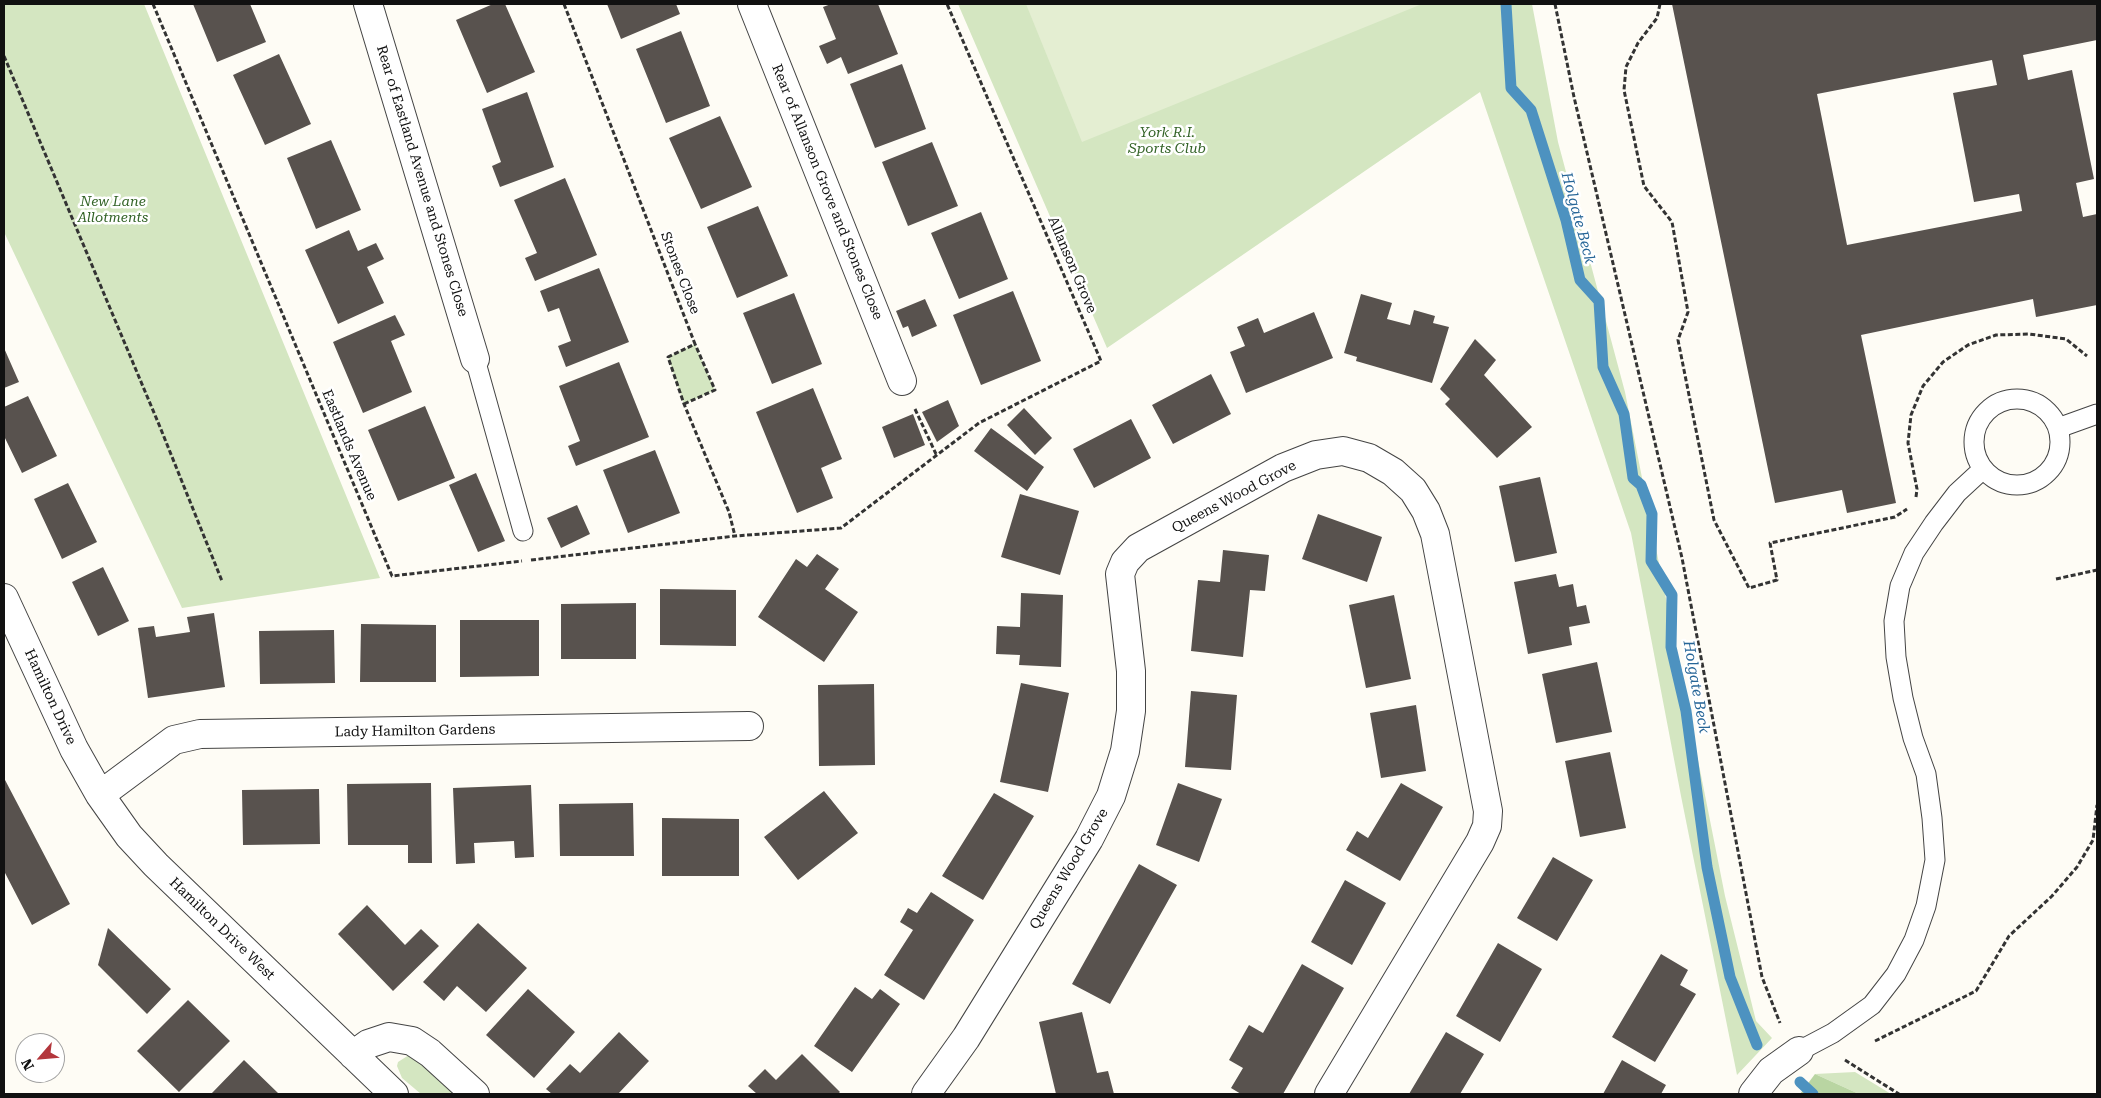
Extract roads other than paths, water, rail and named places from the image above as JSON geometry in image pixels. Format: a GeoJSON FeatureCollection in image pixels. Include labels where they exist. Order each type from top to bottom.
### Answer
{"type":"FeatureCollection","features":[{"type":"Feature","properties":{"kind":"street","name":"Rear of Eastland Avenue and Stones Close"},"geometry":{"type":"LineString","coordinates":[[368,4],[475,359]]}},
{"type":"Feature","properties":{"kind":"street","name":"Rear of Allanson Grove and Stones Close"},"geometry":{"type":"LineString","coordinates":[[752,4],[902,381]]}},
{"type":"Feature","properties":{"kind":"street","name":"Queens Wood Grove"},"geometry":{"type":"LineString","coordinates":[[933,1092],[1089,839],[1112,796],[1125,752],[1131,711],[1131,671],[1120,574],[1125,562],[1138,548],[1283,468],[1316,456],[1343,452],[1369,458],[1393,472],[1413,490],[1426,511],[1435,534],[1488,811],[1487,826],[1480,842],[1329,1094]]}},
{"type":"Feature","properties":{"kind":"street","name":"Hamilton Drive"},"geometry":{"type":"LineString","coordinates":[[4,598],[74,749],[100,795]]}},
{"type":"Feature","properties":{"kind":"street","name":"Lady Hamilton Gardens"},"geometry":{"type":"LineString","coordinates":[[100,795],[174,740],[200,734],[749,726]]}},
{"type":"Feature","properties":{"kind":"street","name":"Hamilton Drive West"},"geometry":{"type":"LineString","coordinates":[[100,795],[129,836],[156,866],[394,1094]]}},
{"type":"Feature","properties":{"kind":"street"},"geometry":{"type":"LineString","coordinates":[[353,1055],[368,1044],[389,1036],[412,1041],[430,1053],[475,1094]]}},
{"type":"Feature","properties":{"kind":"street"},"geometry":{"type":"LineString","coordinates":[[1753,1094],[1772,1071],[1799,1051]]}},
{"type":"Feature","properties":{"kind":"lane"},"geometry":{"type":"LineString","coordinates":[[475,359],[523,531]]}},
{"type":"Feature","properties":{"kind":"lane"},"geometry":{"type":"LineString","coordinates":[[2016,398],[2030,401],[2042,407],[2051,416],[2058,428],[2060,441],[2058,454],[2052,467],[2044,476],[2032,482],[2018,485],[2005,483],[1993,478],[1983,469],[1977,457],[1974,443],[1976,430],[1981,418],[2002,401],[2016,398]]}},
{"type":"Feature","properties":{"kind":"lane"},"geometry":{"type":"LineString","coordinates":[[2058,428],[2097,414]]}},
{"type":"Feature","properties":{"kind":"lane"},"geometry":{"type":"LineString","coordinates":[[1799,1051],[1833,1033],[1872,1005],[1896,974],[1914,940],[1926,906],[1935,860],[1932,818],[1926,774],[1913,738],[1902,690],[1896,657],[1894,621],[1900,586],[1914,553],[1934,523],[1957,494],[1983,469]]}},
{"type":"Feature","properties":{"kind":"waterway","name":"Holgate Beck"},"geometry":{"type":"LineString","coordinates":[[1506,4],[1511,88],[1531,110],[1566,220],[1580,280],[1599,301],[1603,367],[1624,414],[1633,478],[1641,485],[1652,514],[1651,561],[1672,595],[1671,647],[1686,711],[1707,867],[1730,977],[1757,1045]]}},
{"type":"Feature","properties":{"kind":"waterway","name":"Holgate Beck"},"geometry":{"type":"LineString","coordinates":[[1800,1082],[1813,1094]]}},
{"type":"Feature","properties":{"kind":"park label","name":"York R.I. Sports Club"},"geometry":{"type":"Point","coordinates":[1167,142]}},
{"type":"Feature","properties":{"kind":"park label","name":"New Lane Allotments"},"geometry":{"type":"Point","coordinates":[113,210]}}]}
